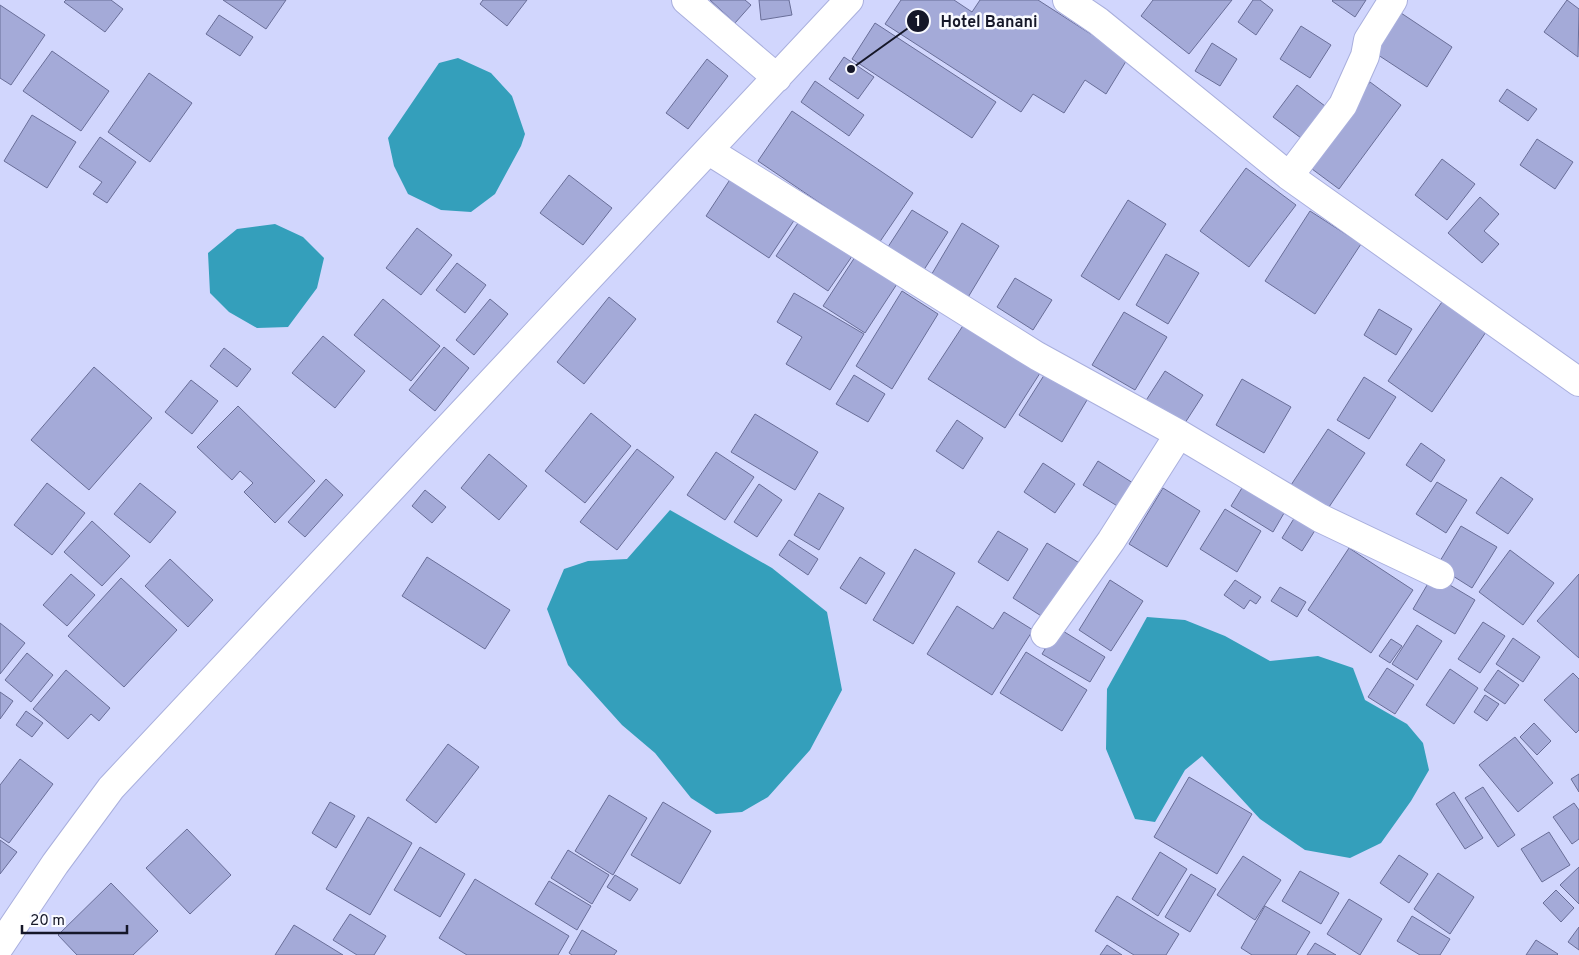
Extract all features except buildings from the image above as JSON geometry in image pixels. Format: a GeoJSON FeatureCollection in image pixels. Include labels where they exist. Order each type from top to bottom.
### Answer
{"type":"FeatureCollection","features":[{"type":"Feature","properties":{"kind":"street"},"geometry":{"type":"LineString","coordinates":[[686,0],[777,78]]}},
{"type":"Feature","properties":{"kind":"street"},"geometry":{"type":"LineString","coordinates":[[0,946],[55,864],[111,788],[849,0]]}},
{"type":"Feature","properties":{"kind":"street"},"geometry":{"type":"LineString","coordinates":[[1067,0],[1098,21],[1289,176],[1579,382]]}},
{"type":"Feature","properties":{"kind":"street"},"geometry":{"type":"LineString","coordinates":[[1289,176],[1343,105],[1366,56],[1368,40],[1393,0]]}},
{"type":"Feature","properties":{"kind":"street"},"geometry":{"type":"LineString","coordinates":[[709,151],[1037,356],[1179,434],[1320,518],[1440,575]]}},
{"type":"Feature","properties":{"kind":"street"},"geometry":{"type":"LineString","coordinates":[[1045,634],[1110,540],[1179,434]]}},
{"type":"Feature","properties":{"kind":"water"},"geometry":{"type":"Polygon","coordinates":[[[458,58],[491,73],[512,96],[525,134],[521,146],[495,194],[471,212],[441,210],[408,194],[394,166],[388,138],[439,63],[458,58]]]}},
{"type":"Feature","properties":{"kind":"water"},"geometry":{"type":"Polygon","coordinates":[[[275,224],[303,237],[324,258],[317,288],[288,327],[257,328],[229,312],[210,293],[208,253],[237,229],[275,224]]]}},
{"type":"Feature","properties":{"kind":"water"},"geometry":{"type":"Polygon","coordinates":[[[670,510],[772,568],[827,612],[842,690],[810,750],[768,797],[742,812],[716,814],[691,798],[655,753],[622,725],[568,665],[547,609],[564,569],[588,561],[627,559],[670,510]]]}},
{"type":"Feature","properties":{"kind":"water"},"geometry":{"type":"Polygon","coordinates":[[[1147,617],[1185,620],[1225,636],[1270,661],[1318,656],[1353,668],[1365,700],[1407,724],[1423,743],[1429,770],[1411,801],[1381,843],[1350,858],[1305,850],[1260,819],[1202,756],[1185,770],[1155,822],[1135,819],[1106,749],[1107,689],[1147,617]]]}},
{"type":"Feature","properties":{"kind":"place","name":"Hotel Banani"},"geometry":{"type":"Point","coordinates":[851,69]}}]}
